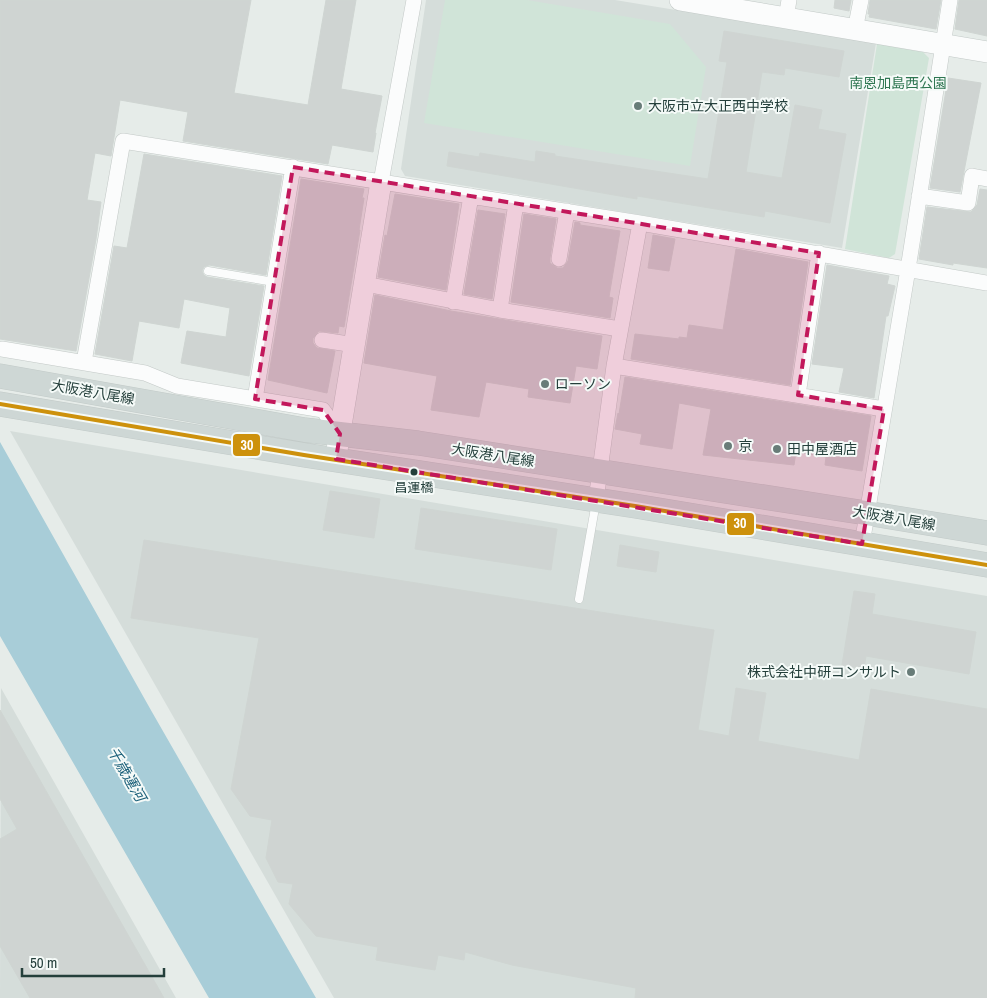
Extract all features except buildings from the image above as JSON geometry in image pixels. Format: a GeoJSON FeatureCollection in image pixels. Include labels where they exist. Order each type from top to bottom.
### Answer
{"type":"FeatureCollection","features":[{"type":"Feature","properties":{"kind":"main road","name":"大阪港八尾線"},"geometry":{"type":"LineString","coordinates":[[0,376],[305,430],[418,443],[866,513],[987,534]]}},
{"type":"Feature","properties":{"kind":"main road","name":"大阪港八尾線"},"geometry":{"type":"LineString","coordinates":[[0,404],[987,565]]}},
{"type":"Feature","properties":{"kind":"street"},"geometry":{"type":"LineString","coordinates":[[336,459],[381,182],[414,0]]}},
{"type":"Feature","properties":{"kind":"street"},"geometry":{"type":"LineString","coordinates":[[681,0],[787,9],[855,30],[987,52]]}},
{"type":"Feature","properties":{"kind":"street"},"geometry":{"type":"LineString","coordinates":[[855,30],[861,0]]}},
{"type":"Feature","properties":{"kind":"street"},"geometry":{"type":"LineString","coordinates":[[862,544],[950,0]]}},
{"type":"Feature","properties":{"kind":"street"},"geometry":{"type":"LineString","coordinates":[[84,362],[123,140],[640,223],[987,283]]}},
{"type":"Feature","properties":{"kind":"street"},"geometry":{"type":"LineString","coordinates":[[256,399],[293,168]]}},
{"type":"Feature","properties":{"kind":"street"},"geometry":{"type":"LineString","coordinates":[[919,196],[968,203],[972,176],[987,179]]}},
{"type":"Feature","properties":{"kind":"street"},"geometry":{"type":"LineString","coordinates":[[453,302],[471,196]]}},
{"type":"Feature","properties":{"kind":"street"},"geometry":{"type":"LineString","coordinates":[[500,310],[516,203]]}},
{"type":"Feature","properties":{"kind":"street"},"geometry":{"type":"LineString","coordinates":[[559,259],[566,211]]}},
{"type":"Feature","properties":{"kind":"street"},"geometry":{"type":"LineString","coordinates":[[596,500],[614,366],[640,223]]}},
{"type":"Feature","properties":{"kind":"street"},"geometry":{"type":"LineString","coordinates":[[798,395],[819,253]]}},
{"type":"Feature","properties":{"kind":"street"},"geometry":{"type":"LineString","coordinates":[[365,284],[453,302],[620,329]]}},
{"type":"Feature","properties":{"kind":"street"},"geometry":{"type":"LineString","coordinates":[[322,340],[355,345]]}},
{"type":"Feature","properties":{"kind":"street"},"geometry":{"type":"LineString","coordinates":[[2,350],[145,373],[177,386],[323,410],[340,434]]}},
{"type":"Feature","properties":{"kind":"street"},"geometry":{"type":"LineString","coordinates":[[614,366],[884,409]]}},
{"type":"Feature","properties":{"kind":"lane"},"geometry":{"type":"LineString","coordinates":[[208,271],[274,282]]}},
{"type":"Feature","properties":{"kind":"lane"},"geometry":{"type":"LineString","coordinates":[[579,599],[596,500]]}},
{"type":"Feature","properties":{"kind":"highlighted area"},"geometry":{"type":"Polygon","coordinates":[[[293,167],[819,253],[798,395],[884,409],[862,544],[336,459],[340,434],[323,410],[255,399],[293,167]]]}},
{"type":"Feature","properties":{"kind":"shaded area","name":"大阪市立大正西中学校"},"geometry":{"type":"Polygon","coordinates":[[[426,0],[615,0],[876,43],[842,248],[405,176],[401,169],[426,0]]]}},
{"type":"Feature","properties":{"kind":"shaded area"},"geometry":{"type":"Polygon","coordinates":[[[10,431],[987,596],[987,998],[334,998],[10,431]]]}},
{"type":"Feature","properties":{"kind":"shaded area"},"geometry":{"type":"Polygon","coordinates":[[[1,688],[176,998],[0,998],[1,688]]]}},
{"type":"Feature","properties":{"kind":"green space"},"geometry":{"type":"Polygon","coordinates":[[[445,0],[527,0],[670,24],[706,67],[690,166],[424,123],[445,0]]]}},
{"type":"Feature","properties":{"kind":"green space","name":"南恩加島西公園"},"geometry":{"type":"Polygon","coordinates":[[[877,44],[923,52],[929,58],[895,254],[889,258],[845,249],[877,44]]]}},
{"type":"Feature","properties":{"kind":"water","name":"千歳運河"},"geometry":{"type":"Polygon","coordinates":[[[0,442],[316,998],[209,998],[0,636],[0,442]]]}},
{"type":"Feature","properties":{"kind":"transit line","name":"30"},"geometry":{"type":"LineString","coordinates":[[0,404],[304,455],[635,506],[987,565]]}},
{"type":"Feature","properties":{"kind":"place","name":"大阪市立大正西中学校"},"geometry":{"type":"Point","coordinates":[638,106]}},
{"type":"Feature","properties":{"kind":"place","name":"ローソン"},"geometry":{"type":"Point","coordinates":[545,384]}},
{"type":"Feature","properties":{"kind":"place","name":"京"},"geometry":{"type":"Point","coordinates":[728,446]}},
{"type":"Feature","properties":{"kind":"place","name":"田中屋酒店"},"geometry":{"type":"Point","coordinates":[777,449]}},
{"type":"Feature","properties":{"kind":"place","name":"昌運橋"},"geometry":{"type":"Point","coordinates":[414,472]}},
{"type":"Feature","properties":{"kind":"place","name":"株式会社中研コンサルト"},"geometry":{"type":"Point","coordinates":[911,672]}}]}
